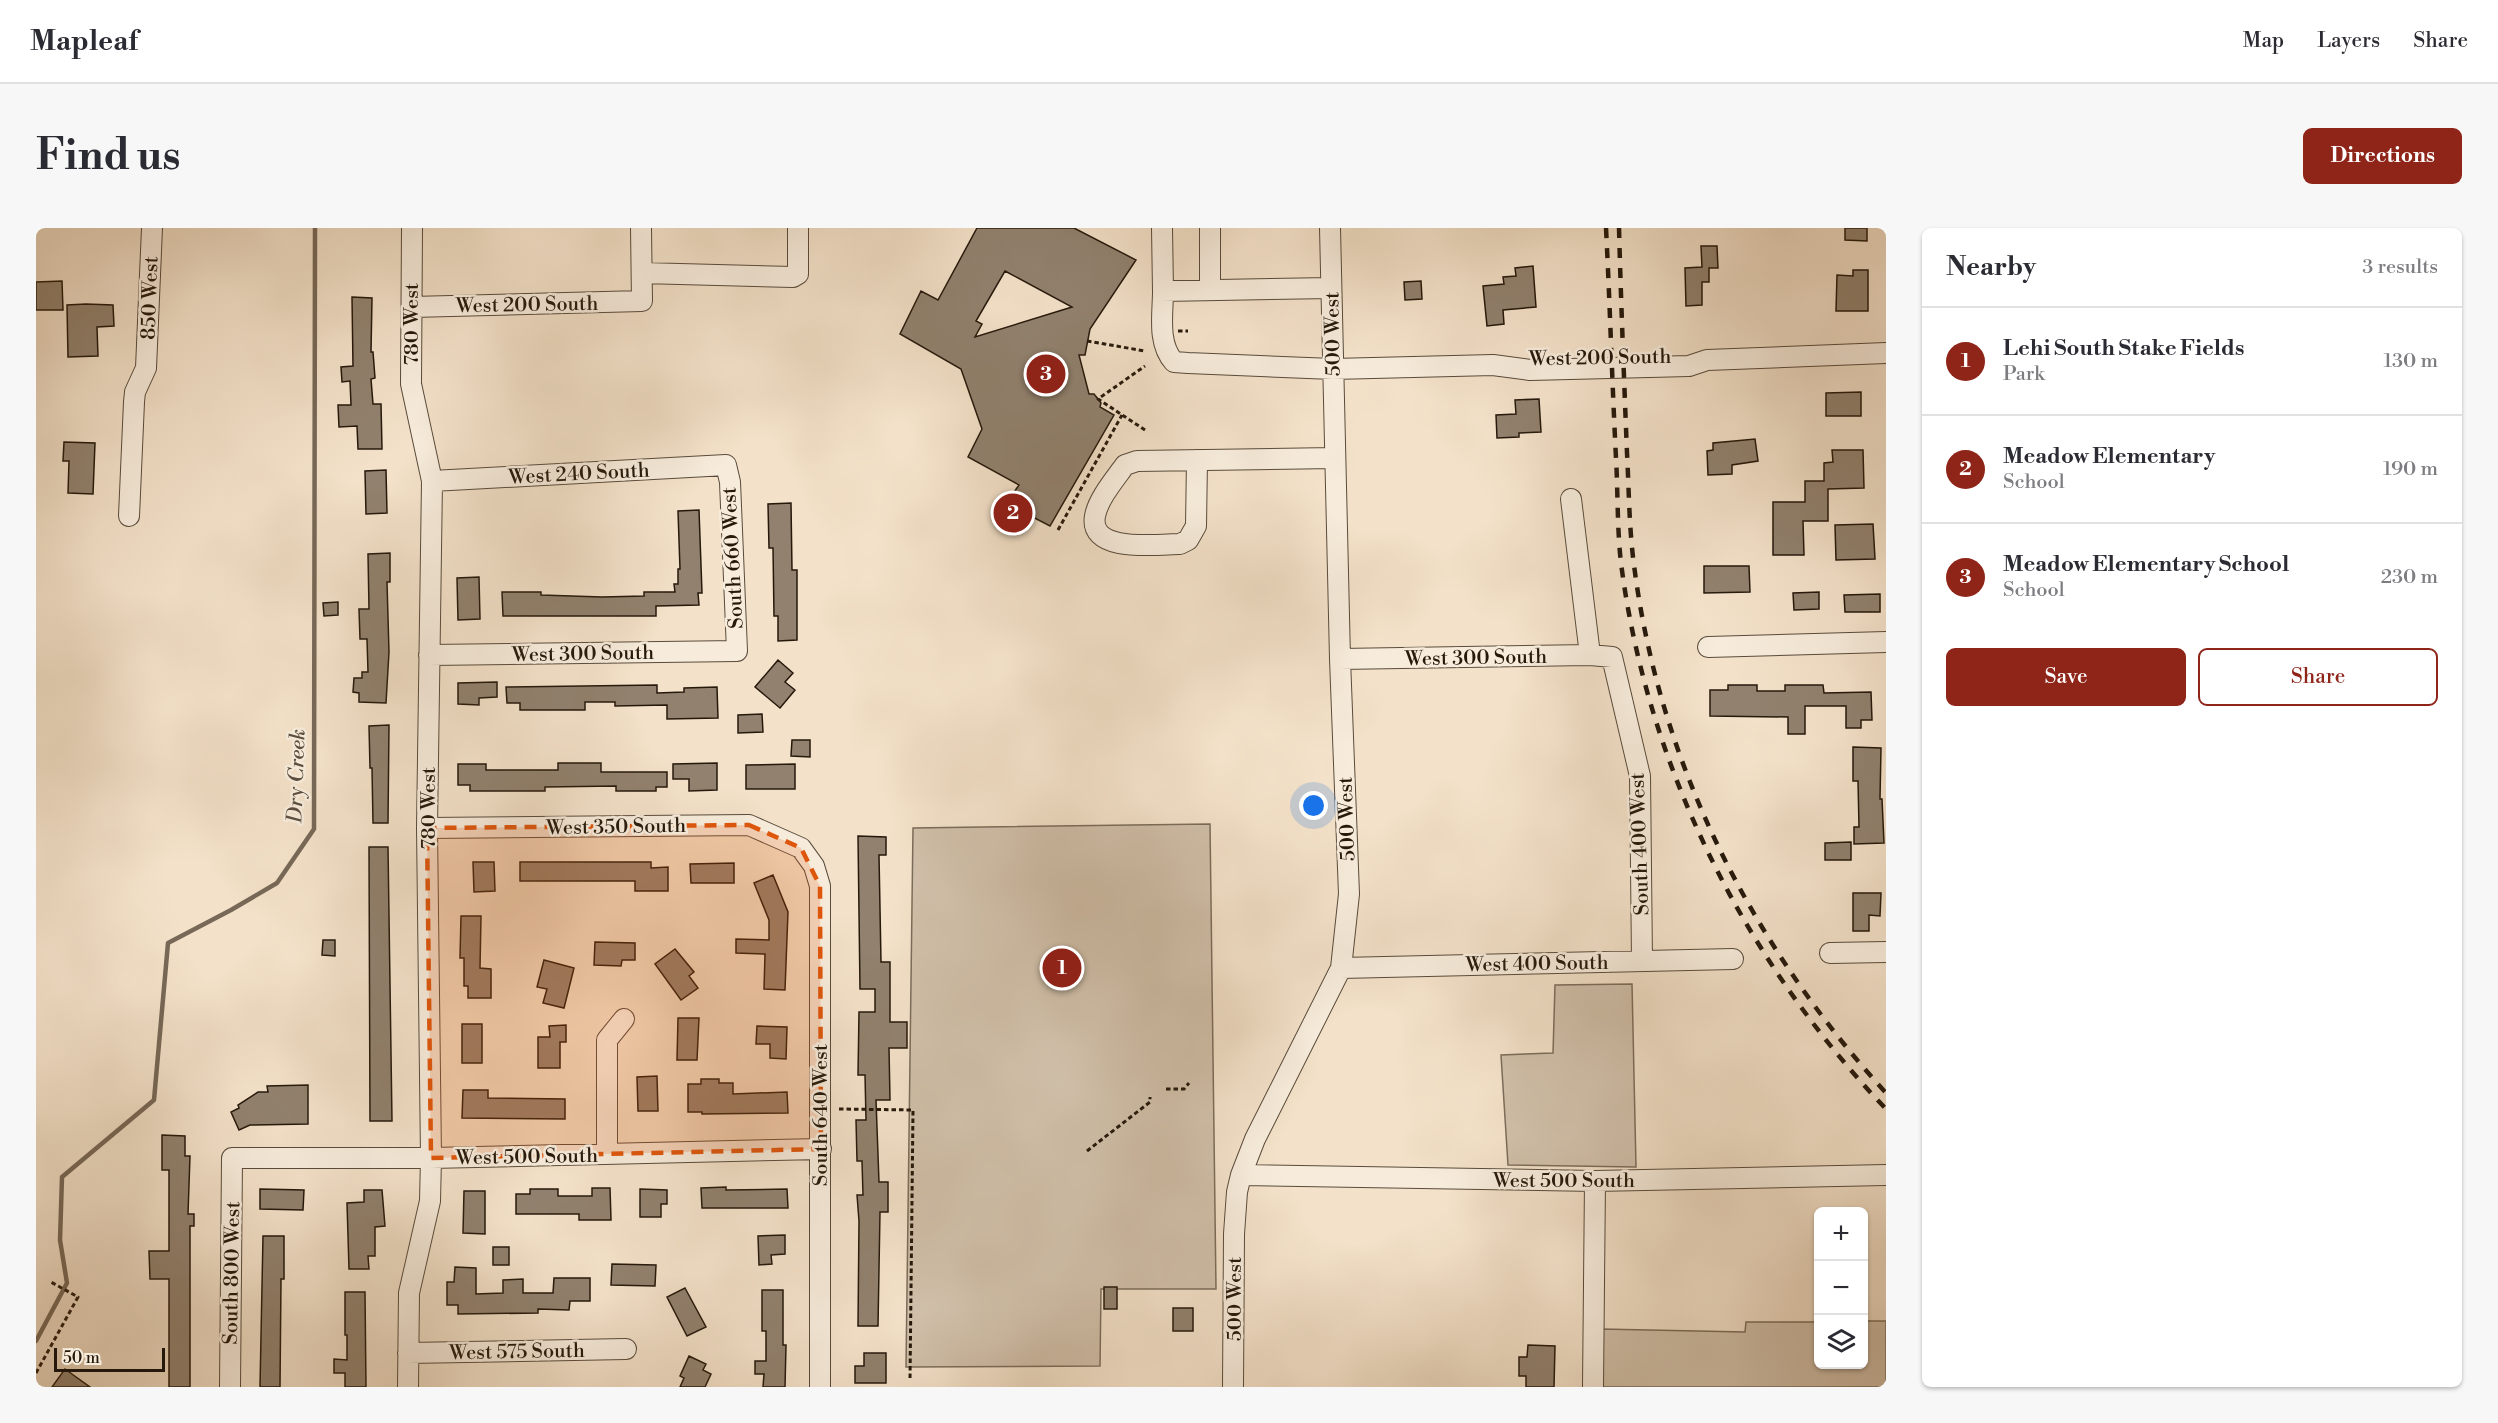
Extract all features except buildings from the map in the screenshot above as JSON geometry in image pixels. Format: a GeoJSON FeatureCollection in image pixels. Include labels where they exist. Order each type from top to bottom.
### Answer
{"type":"FeatureCollection","features":[{"type":"Feature","properties":{"kind":"street","name":"850 West"},"geometry":{"type":"LineString","coordinates":[[129,516],[135,392],[146,368],[152,228]]}},
{"type":"Feature","properties":{"kind":"street","name":"780 West"},"geometry":{"type":"LineString","coordinates":[[408,1387],[409,1293],[430,1200],[431,1158],[427,828],[432,482],[411,384],[411,228]]}},
{"type":"Feature","properties":{"kind":"street"},"geometry":{"type":"LineString","coordinates":[[641,228],[642,273],[793,277],[798,274],[798,228]]}},
{"type":"Feature","properties":{"kind":"street"},"geometry":{"type":"LineString","coordinates":[[1162,228],[1163,291],[1330,288]]}},
{"type":"Feature","properties":{"kind":"street"},"geometry":{"type":"LineString","coordinates":[[1210,228],[1210,289]]}},
{"type":"Feature","properties":{"kind":"street","name":"500 West"},"geometry":{"type":"LineString","coordinates":[[1233,1387],[1234,1234],[1241,1174],[1255,1139],[1341,968],[1349,894],[1334,458],[1330,228]]}},
{"type":"Feature","properties":{"kind":"street","name":"West 200 South"},"geometry":{"type":"LineString","coordinates":[[412,307],[642,301],[642,273]]}},
{"type":"Feature","properties":{"kind":"street","name":"West 200 South"},"geometry":{"type":"LineString","coordinates":[[1163,291],[1163,343],[1167,354],[1174,362],[1333,369],[1493,365],[1545,357],[1682,355],[1707,360],[1886,353]]}},
{"type":"Feature","properties":{"kind":"street"},"geometry":{"type":"LineString","coordinates":[[1197,460],[1196,526],[1188,540],[1180,544],[1122,545],[1108,541],[1098,531],[1094,518],[1101,501],[1125,465],[1137,461],[1197,460],[1334,458]]}},
{"type":"Feature","properties":{"kind":"street","name":"West 240 South"},"geometry":{"type":"LineString","coordinates":[[432,482],[726,465]]}},
{"type":"Feature","properties":{"kind":"street","name":"South 660 West"},"geometry":{"type":"LineString","coordinates":[[726,465],[730,482],[737,651]]}},
{"type":"Feature","properties":{"kind":"street"},"geometry":{"type":"LineString","coordinates":[[1571,499],[1590,655]]}},
{"type":"Feature","properties":{"kind":"street"},"geometry":{"type":"LineString","coordinates":[[1708,647],[1886,642]]}},
{"type":"Feature","properties":{"kind":"street","name":"West 300 South"},"geometry":{"type":"LineString","coordinates":[[429,655],[737,651]]}},
{"type":"Feature","properties":{"kind":"street","name":"West 300 South"},"geometry":{"type":"LineString","coordinates":[[1340,659],[1590,655],[1612,657]]}},
{"type":"Feature","properties":{"kind":"street","name":"South 400 West"},"geometry":{"type":"LineString","coordinates":[[1612,657],[1640,776],[1642,961]]}},
{"type":"Feature","properties":{"kind":"street","name":"West 350 South"},"geometry":{"type":"LineString","coordinates":[[427,828],[749,825],[801,848]]}},
{"type":"Feature","properties":{"kind":"street","name":"South 640 West"},"geometry":{"type":"LineString","coordinates":[[801,848],[814,866],[820,886],[820,1387]]}},
{"type":"Feature","properties":{"kind":"street"},"geometry":{"type":"LineString","coordinates":[[1830,953],[1886,952]]}},
{"type":"Feature","properties":{"kind":"street","name":"West 400 South"},"geometry":{"type":"LineString","coordinates":[[1341,968],[1733,959]]}},
{"type":"Feature","properties":{"kind":"street"},"geometry":{"type":"LineString","coordinates":[[607,1154],[607,1041],[624,1019]]}},
{"type":"Feature","properties":{"kind":"street","name":"West 500 South"},"geometry":{"type":"LineString","coordinates":[[232,1158],[431,1158],[820,1149]]}},
{"type":"Feature","properties":{"kind":"street","name":"South 800 West"},"geometry":{"type":"LineString","coordinates":[[230,1387],[232,1158]]}},
{"type":"Feature","properties":{"kind":"street","name":"West 500 South"},"geometry":{"type":"LineString","coordinates":[[1241,1174],[1595,1181],[1886,1175]]}},
{"type":"Feature","properties":{"kind":"street"},"geometry":{"type":"LineString","coordinates":[[1593,1387],[1595,1181]]}},
{"type":"Feature","properties":{"kind":"street","name":"West 575 South"},"geometry":{"type":"LineString","coordinates":[[408,1353],[627,1349]]}},
{"type":"Feature","properties":{"kind":"path"},"geometry":{"type":"LineString","coordinates":[[1087,341],[1145,351]]}},
{"type":"Feature","properties":{"kind":"path"},"geometry":{"type":"LineString","coordinates":[[1145,366],[1098,399],[1145,429]]}},
{"type":"Feature","properties":{"kind":"path"},"geometry":{"type":"LineString","coordinates":[[1058,530],[1122,415]]}},
{"type":"Feature","properties":{"kind":"path"},"geometry":{"type":"LineString","coordinates":[[1088,476],[1097,481]]}},
{"type":"Feature","properties":{"kind":"path"},"geometry":{"type":"LineString","coordinates":[[1166,1089],[1184,1089],[1189,1083]]}},
{"type":"Feature","properties":{"kind":"path"},"geometry":{"type":"LineString","coordinates":[[1086,1151],[1150,1102],[1150,1097]]}},
{"type":"Feature","properties":{"kind":"path"},"geometry":{"type":"LineString","coordinates":[[839,1108],[913,1110],[910,1380]]}},
{"type":"Feature","properties":{"kind":"path"},"geometry":{"type":"LineString","coordinates":[[36,1373],[78,1297],[49,1281]]}},
{"type":"Feature","properties":{"kind":"highlighted area"},"geometry":{"type":"Polygon","coordinates":[[[749,825],[801,848],[820,886],[821,1149],[431,1158],[427,828],[749,825]]]}},
{"type":"Feature","properties":{"kind":"shaded area"},"geometry":{"type":"Polygon","coordinates":[[[1210,824],[1216,1289],[1101,1289],[1100,1366],[906,1367],[913,828],[1210,824]]]}},
{"type":"Feature","properties":{"kind":"shaded area"},"geometry":{"type":"Polygon","coordinates":[[[1632,984],[1636,1167],[1508,1165],[1501,1055],[1553,1053],[1555,985],[1632,984]]]}},
{"type":"Feature","properties":{"kind":"shaded area"},"geometry":{"type":"Polygon","coordinates":[[[1868,1321],[1886,1321],[1886,1387],[1600,1387],[1601,1329],[1745,1332],[1746,1322],[1814,1322],[1814,1369],[1868,1369],[1868,1321]]]}},
{"type":"Feature","properties":{"kind":"waterway","name":"Dry Creek"},"geometry":{"type":"LineString","coordinates":[[36,1341],[67,1283],[60,1240],[62,1177],[154,1100],[168,943],[277,883],[314,829],[315,228]]}},
{"type":"Feature","properties":{"kind":"railway"},"geometry":{"type":"LineString","coordinates":[[1606,228],[1621,563],[1634,639],[1654,714],[1679,786],[1710,857],[1747,925],[1789,990],[1835,1051],[1886,1109]]}},
{"type":"Feature","properties":{"kind":"railway"},"geometry":{"type":"LineString","coordinates":[[1619,228],[1632,551],[1647,639],[1665,710],[1689,780],[1719,848],[1754,914],[1794,976],[1838,1036],[1886,1093]]}},
{"type":"Feature","properties":{"kind":"place","name":"Meadow Elementary School"},"geometry":{"type":"Point","coordinates":[1046,374]}},
{"type":"Feature","properties":{"kind":"place","name":"Meadow Elementary"},"geometry":{"type":"Point","coordinates":[1013,513]}},
{"type":"Feature","properties":{"kind":"place","name":"Lehi South Stake Fields"},"geometry":{"type":"Point","coordinates":[1062,968]}}]}
